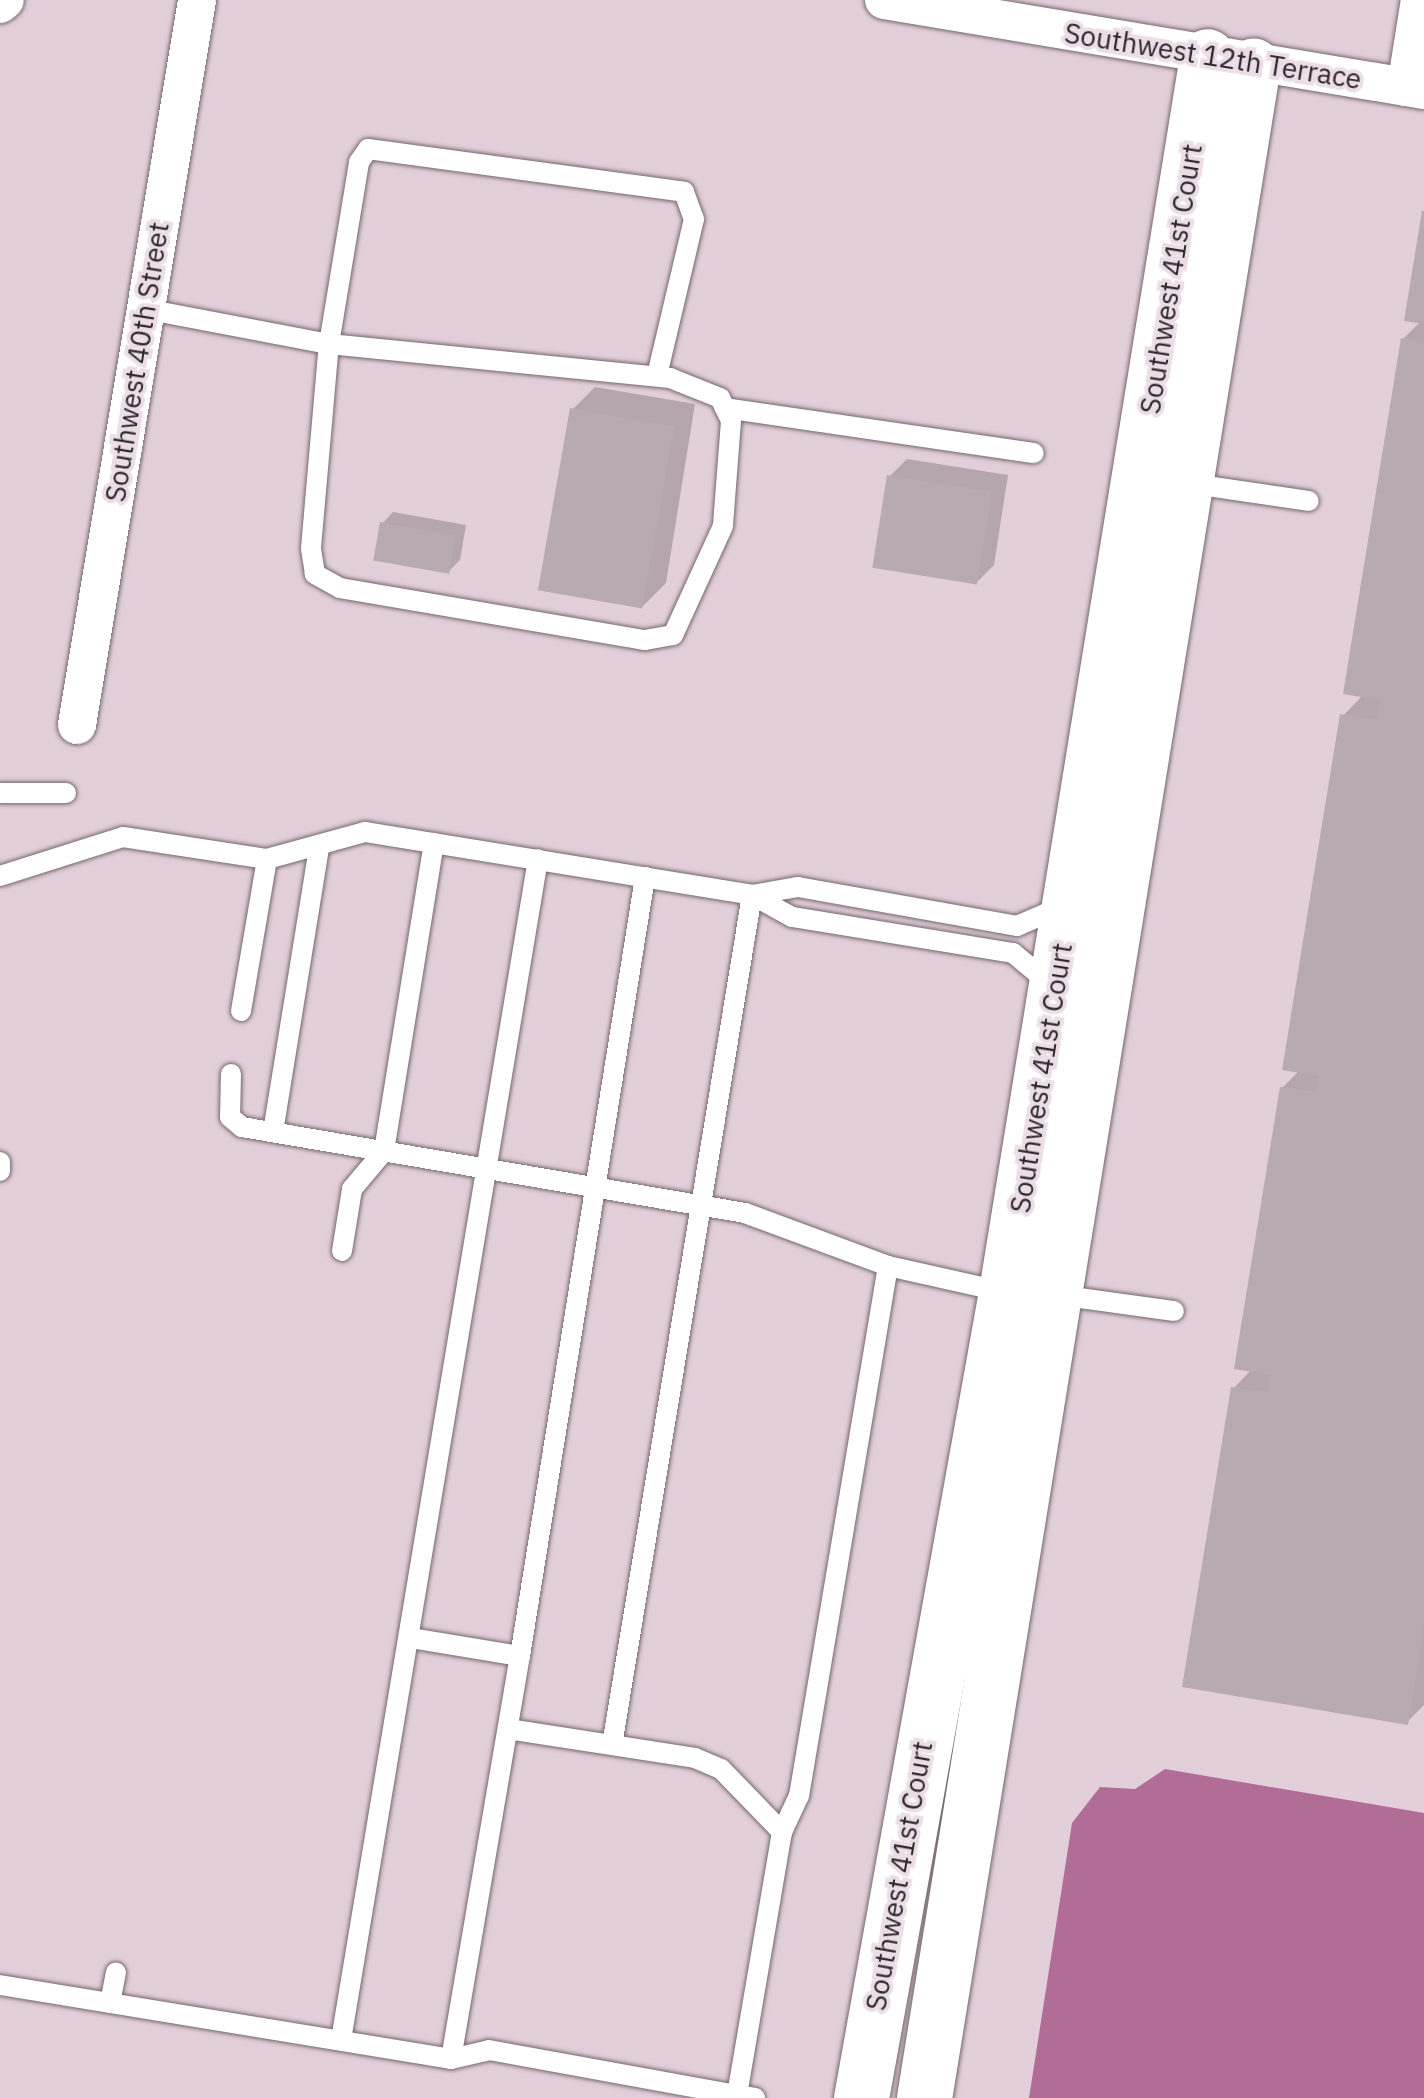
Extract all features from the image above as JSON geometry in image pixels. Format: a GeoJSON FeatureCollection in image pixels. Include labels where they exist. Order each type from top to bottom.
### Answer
{"type":"FeatureCollection","features":[{"type":"Feature","properties":{"kind":"street","name":"Southwest 40th Street"},"geometry":{"type":"LineString","coordinates":[[77,725],[197,0]]}},
{"type":"Feature","properties":{"kind":"street","name":"Southwest 12th Terrace"},"geometry":{"type":"LineString","coordinates":[[884,0],[1084,17],[1230,61],[1415,89]]}},
{"type":"Feature","properties":{"kind":"street"},"geometry":{"type":"LineString","coordinates":[[1415,89],[1420,0]]}},
{"type":"Feature","properties":{"kind":"street","name":"Southwest 41st Court"},"geometry":{"type":"LineString","coordinates":[[924,2098],[1028,1294],[1230,61]]}},
{"type":"Feature","properties":{"kind":"street","name":"Southwest 41st Court"},"geometry":{"type":"LineString","coordinates":[[861,2098],[1028,1294],[1056,988],[1070,904],[1162,479]]}},
{"type":"Feature","properties":{"kind":"lane"},"geometry":{"type":"LineString","coordinates":[[146,309],[328,344],[657,376],[720,398],[732,421],[724,526],[673,636],[644,640],[340,588],[315,574],[311,548],[328,344],[359,162],[368,149],[390,148],[684,192],[694,220],[657,376]]}},
{"type":"Feature","properties":{"kind":"lane"},"geometry":{"type":"LineString","coordinates":[[725,408],[1034,452]]}},
{"type":"Feature","properties":{"kind":"lane"},"geometry":{"type":"LineString","coordinates":[[1162,479],[1308,501]]}},
{"type":"Feature","properties":{"kind":"lane"},"geometry":{"type":"LineString","coordinates":[[0,793],[66,793]]}},
{"type":"Feature","properties":{"kind":"lane"},"geometry":{"type":"LineString","coordinates":[[0,876],[123,837],[268,858],[365,832],[752,895],[798,887],[1017,926],[1070,904]]}},
{"type":"Feature","properties":{"kind":"lane"},"geometry":{"type":"LineString","coordinates":[[342,1251],[352,1189],[384,1151],[434,843]]}},
{"type":"Feature","properties":{"kind":"lane"},"geometry":{"type":"LineString","coordinates":[[273,1132],[318,847]]}},
{"type":"Feature","properties":{"kind":"lane"},"geometry":{"type":"LineString","coordinates":[[241,1011],[268,858]]}},
{"type":"Feature","properties":{"kind":"lane"},"geometry":{"type":"LineString","coordinates":[[342,2040],[538,860]]}},
{"type":"Feature","properties":{"kind":"lane"},"geometry":{"type":"LineString","coordinates":[[451,2059],[520,1656],[644,877]]}},
{"type":"Feature","properties":{"kind":"lane"},"geometry":{"type":"LineString","coordinates":[[752,895],[792,917],[1013,953],[1056,988]]}},
{"type":"Feature","properties":{"kind":"lane"},"geometry":{"type":"LineString","coordinates":[[612,1744],[752,895]]}},
{"type":"Feature","properties":{"kind":"lane"},"geometry":{"type":"LineString","coordinates":[[231,1074],[230,1117],[273,1132],[745,1212],[888,1266],[1028,1294],[1174,1312]]}},
{"type":"Feature","properties":{"kind":"lane"},"geometry":{"type":"LineString","coordinates":[[0,1162],[0,1171]]}},
{"type":"Feature","properties":{"kind":"lane"},"geometry":{"type":"LineString","coordinates":[[0,1986],[451,2059],[489,2050],[746,2096],[782,1832],[799,1796],[888,1266]]}},
{"type":"Feature","properties":{"kind":"lane"},"geometry":{"type":"LineString","coordinates":[[411,1638],[520,1656]]}},
{"type":"Feature","properties":{"kind":"lane"},"geometry":{"type":"LineString","coordinates":[[508,1728],[612,1744],[720,1768],[782,1832]]}},
{"type":"Feature","properties":{"kind":"lane"},"geometry":{"type":"LineString","coordinates":[[110,2003],[116,1973]]}},
{"type":"Feature","properties":{"kind":"shaded area"},"geometry":{"type":"Polygon","coordinates":[[[0,0],[1424,0],[1424,2098],[0,2098],[0,0]]]}},
{"type":"Feature","properties":{"kind":"shaded area"},"geometry":{"type":"Polygon","coordinates":[[[1165,1769],[1424,1813],[1424,2098],[1029,2098],[1072,1823],[1100,1787],[1135,1789],[1165,1769]]]}},
{"type":"Feature","properties":{"kind":"building"},"geometry":{"type":"Polygon","coordinates":[[[1424,211],[1424,324],[1404,321],[1424,211]]]}},
{"type":"Feature","properties":{"kind":"building"},"geometry":{"type":"Polygon","coordinates":[[[1401,338],[1424,342],[1424,1626],[1408,1725],[1182,1687],[1231,1387],[1268,1392],[1270,1375],[1234,1369],[1280,1087],[1315,1092],[1318,1076],[1282,1070],[1340,714],[1377,720],[1380,700],[1343,694],[1401,338]]]}},
{"type":"Feature","properties":{"kind":"building"},"geometry":{"type":"Polygon","coordinates":[[[570,408],[674,426],[642,609],[538,590],[570,408]]]}},
{"type":"Feature","properties":{"kind":"building"},"geometry":{"type":"Polygon","coordinates":[[[887,475],[992,492],[977,584],[872,568],[887,475]]]}},
{"type":"Feature","properties":{"kind":"building"},"geometry":{"type":"Polygon","coordinates":[[[380,522],[456,535],[449,574],[373,560],[380,522]]]}}]}
